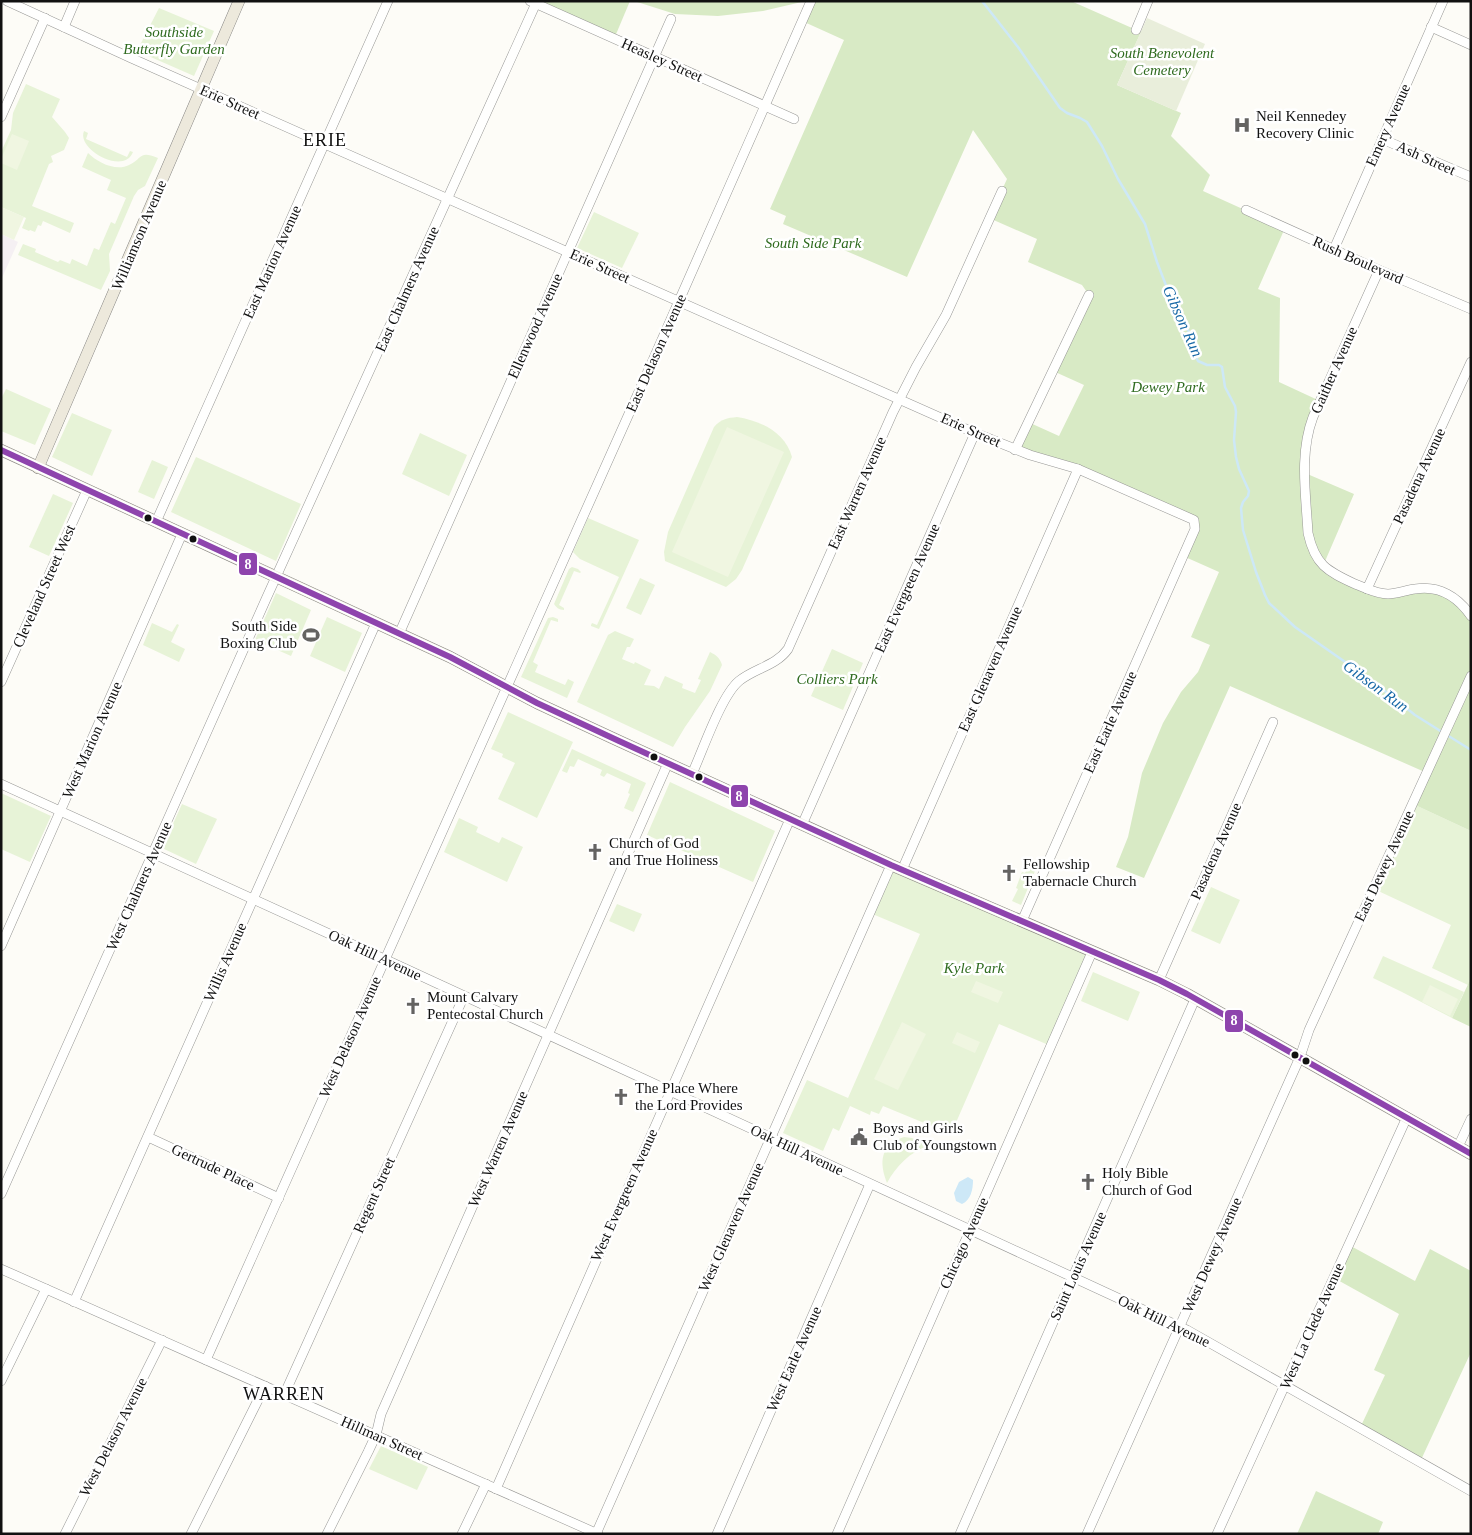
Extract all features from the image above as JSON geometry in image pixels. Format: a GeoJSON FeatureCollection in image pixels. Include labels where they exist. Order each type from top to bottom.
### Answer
{"type":"FeatureCollection","features":[{"type":"Feature","properties":{"kind":"main road","name":"Williamson Avenue"},"geometry":{"type":"LineString","coordinates":[[38,468],[239,1]]}},
{"type":"Feature","properties":{"kind":"main road"},"geometry":{"type":"LineString","coordinates":[[1,450],[450,656],[545,707],[902,870],[1160,980],[1471,1154]]}},
{"type":"Feature","properties":{"kind":"street","name":"Erie Street"},"geometry":{"type":"LineString","coordinates":[[7,1],[201,90],[975,433],[1015,450],[1078,468],[1189,517],[1195,523]]}},
{"type":"Feature","properties":{"kind":"street"},"geometry":{"type":"LineString","coordinates":[[64,27],[75,1]]}},
{"type":"Feature","properties":{"kind":"street","name":"East Marion Avenue"},"geometry":{"type":"LineString","coordinates":[[156,522],[388,1]]}},
{"type":"Feature","properties":{"kind":"street","name":"East Delason Avenue"},"geometry":{"type":"LineString","coordinates":[[507,687],[811,1]]}},
{"type":"Feature","properties":{"kind":"street"},"geometry":{"type":"LineString","coordinates":[[1136,30],[1148,1]]}},
{"type":"Feature","properties":{"kind":"street","name":"Emery Avenue"},"geometry":{"type":"LineString","coordinates":[[1334,249],[1442,1]]}},
{"type":"Feature","properties":{"kind":"street","name":"Heasley Street"},"geometry":{"type":"LineString","coordinates":[[534,2],[794,119]]}},
{"type":"Feature","properties":{"kind":"street","name":"East Chalmers Avenue"},"geometry":{"type":"LineString","coordinates":[[277,578],[448,199],[534,2]]}},
{"type":"Feature","properties":{"kind":"street"},"geometry":{"type":"LineString","coordinates":[[1,116],[45,18]]}},
{"type":"Feature","properties":{"kind":"street","name":"Ellenwood Avenue"},"geometry":{"type":"LineString","coordinates":[[399,634],[671,19]]}},
{"type":"Feature","properties":{"kind":"street"},"geometry":{"type":"LineString","coordinates":[[1431,27],[1471,46]]}},
{"type":"Feature","properties":{"kind":"street","name":"Ash Street"},"geometry":{"type":"LineString","coordinates":[[1382,139],[1471,177]]}},
{"type":"Feature","properties":{"kind":"street","name":"East Warren Avenue"},"geometry":{"type":"LineString","coordinates":[[692,774],[728,692],[743,678],[779,660],[788,649],[899,399],[946,315],[1002,191]]}},
{"type":"Feature","properties":{"kind":"street","name":"Rush Boulevard"},"geometry":{"type":"LineString","coordinates":[[1246,210],[1471,309]]}},
{"type":"Feature","properties":{"kind":"street","name":"Gaither Avenue"},"geometry":{"type":"LineString","coordinates":[[1367,589],[1328,570],[1320,564],[1314,554],[1308,533],[1305,448],[1310,425],[1379,270]]}},
{"type":"Feature","properties":{"kind":"street"},"geometry":{"type":"LineString","coordinates":[[1015,450],[1089,295]]}},
{"type":"Feature","properties":{"kind":"street","name":"Pasadena Avenue"},"geometry":{"type":"LineString","coordinates":[[1367,589],[1471,362]]}},
{"type":"Feature","properties":{"kind":"street","name":"East Evergreen Avenue"},"geometry":{"type":"LineString","coordinates":[[802,824],[975,433]]}},
{"type":"Feature","properties":{"kind":"street","name":"East Glenaven Avenue"},"geometry":{"type":"LineString","coordinates":[[902,870],[1078,468]]}},
{"type":"Feature","properties":{"kind":"street","name":"Cleveland Street West"},"geometry":{"type":"LineString","coordinates":[[1,682],[87,490]]}},
{"type":"Feature","properties":{"kind":"street","name":"East Earle Avenue"},"geometry":{"type":"LineString","coordinates":[[1022,921],[1195,529],[1195,523]]}},
{"type":"Feature","properties":{"kind":"street","name":"West Marion Avenue"},"geometry":{"type":"LineString","coordinates":[[1,946],[182,534]]}},
{"type":"Feature","properties":{"kind":"street","name":"West Chalmers Avenue"},"geometry":{"type":"LineString","coordinates":[[1,1194],[277,578]]}},
{"type":"Feature","properties":{"kind":"street"},"geometry":{"type":"LineString","coordinates":[[1367,589],[1377,593],[1388,594],[1424,588],[1442,591],[1457,600],[1471,616]]}},
{"type":"Feature","properties":{"kind":"street","name":"Willis Avenue"},"geometry":{"type":"LineString","coordinates":[[74,1302],[376,623]]}},
{"type":"Feature","properties":{"kind":"street","name":"East Dewey Avenue"},"geometry":{"type":"LineString","coordinates":[[1300,1057],[1322,1003],[1470,679]]}},
{"type":"Feature","properties":{"kind":"street","name":"West Delason Avenue"},"geometry":{"type":"LineString","coordinates":[[206,1360],[507,687]]}},
{"type":"Feature","properties":{"kind":"street","name":"Pasadena Avenue"},"geometry":{"type":"LineString","coordinates":[[1160,980],[1274,722]]}},
{"type":"Feature","properties":{"kind":"street","name":"West Warren Avenue"},"geometry":{"type":"LineString","coordinates":[[327,1534],[376,1435],[381,1414],[668,763]]}},
{"type":"Feature","properties":{"kind":"street","name":"Oak Hill Avenue"},"geometry":{"type":"LineString","coordinates":[[1,784],[254,898],[1179,1327],[1471,1491]]}},
{"type":"Feature","properties":{"kind":"street","name":"West Evergreen Avenue"},"geometry":{"type":"LineString","coordinates":[[496,1488],[790,819]]}},
{"type":"Feature","properties":{"kind":"street","name":"West Glenaven Avenue"},"geometry":{"type":"LineString","coordinates":[[596,1534],[891,865]]}},
{"type":"Feature","properties":{"kind":"street","name":"Chicago Avenue"},"geometry":{"type":"LineString","coordinates":[[837,1534],[1092,952]]}},
{"type":"Feature","properties":{"kind":"street","name":"Regent Street"},"geometry":{"type":"LineString","coordinates":[[284,1395],[464,996]]}},
{"type":"Feature","properties":{"kind":"street","name":"Saint Louis Avenue"},"geometry":{"type":"LineString","coordinates":[[960,1534],[1195,998]]}},
{"type":"Feature","properties":{"kind":"street","name":"West Dewey Avenue"},"geometry":{"type":"LineString","coordinates":[[1087,1534],[1300,1057]]}},
{"type":"Feature","properties":{"kind":"street","name":"West La Clede Avenue"},"geometry":{"type":"LineString","coordinates":[[1217,1534],[1407,1117]]}},
{"type":"Feature","properties":{"kind":"street"},"geometry":{"type":"LineString","coordinates":[[1458,1147],[1471,1120]]}},
{"type":"Feature","properties":{"kind":"street","name":"Gertrude Place"},"geometry":{"type":"LineString","coordinates":[[148,1137],[279,1198]]}},
{"type":"Feature","properties":{"kind":"street","name":"West Earle Avenue"},"geometry":{"type":"LineString","coordinates":[[718,1534],[870,1184]]}},
{"type":"Feature","properties":{"kind":"street","name":"Hillman Street"},"geometry":{"type":"LineString","coordinates":[[1,1269],[596,1534]]}},
{"type":"Feature","properties":{"kind":"street"},"geometry":{"type":"LineString","coordinates":[[1,1381],[46,1289]]}},
{"type":"Feature","properties":{"kind":"street","name":"West Delason Avenue"},"geometry":{"type":"LineString","coordinates":[[65,1534],[162,1340]]}},
{"type":"Feature","properties":{"kind":"street"},"geometry":{"type":"LineString","coordinates":[[191,1534],[265,1386]]}},
{"type":"Feature","properties":{"kind":"street"},"geometry":{"type":"LineString","coordinates":[[462,1534],[486,1484]]}},
{"type":"Feature","properties":{"kind":"shaded area"},"geometry":{"type":"Polygon","coordinates":[[[1,234],[18,242],[1,280],[1,234]]]}},
{"type":"Feature","properties":{"kind":"green space"},"geometry":{"type":"Polygon","coordinates":[[[530,1],[630,1],[614,39],[530,1]]]}},
{"type":"Feature","properties":{"kind":"green space"},"geometry":{"type":"Polygon","coordinates":[[[634,1],[806,1],[763,11],[718,16],[675,14],[634,1]]]}},
{"type":"Feature","properties":{"kind":"green space","name":"Dewey Park"},"geometry":{"type":"Polygon","coordinates":[[[811,1],[1071,1],[1141,32],[1117,85],[1181,113],[1171,136],[1210,175],[1203,191],[1285,228],[1258,289],[1280,298],[1279,382],[1320,401],[1313,417],[1305,473],[1354,494],[1323,566],[1377,593],[1442,591],[1471,616],[1471,831],[1413,804],[1427,773],[1230,686],[1144,878],[1116,867],[1128,837],[1142,773],[1163,723],[1181,692],[1198,672],[1210,645],[1191,637],[1219,572],[1183,556],[1195,523],[1078,469],[1015,450],[1028,422],[1059,436],[1084,385],[1053,371],[1089,295],[1082,285],[1028,262],[1037,239],[989,218],[1007,179],[973,130],[907,277],[783,224],[786,216],[770,209],[844,40],[802,21],[811,1]]]}},
{"type":"Feature","properties":{"kind":"green space","name":"Southside Butterfly Garden"},"geometry":{"type":"Polygon","coordinates":[[[159,8],[214,31],[194,76],[137,51],[159,8]]]}},
{"type":"Feature","properties":{"kind":"green space","name":"South Benevolent Cemetery"},"geometry":{"type":"Polygon","coordinates":[[[1147,18],[1205,44],[1176,111],[1117,85],[1147,18]]]}},
{"type":"Feature","properties":{"kind":"green space"},"geometry":{"type":"Polygon","coordinates":[[[26,84],[60,99],[52,117],[69,138],[64,150],[51,156],[53,162],[49,164],[32,206],[74,223],[70,233],[43,221],[41,226],[38,225],[35,232],[29,231],[22,228],[26,218],[1,207],[1,152],[11,130],[13,113],[26,84]]]}},
{"type":"Feature","properties":{"kind":"green space"},"geometry":{"type":"Polygon","coordinates":[[[84,131],[88,133],[86,139],[127,157],[130,151],[133,152],[128,159],[111,161],[94,152],[87,145],[83,138],[84,131]]]}},
{"type":"Feature","properties":{"kind":"green space"},"geometry":{"type":"Polygon","coordinates":[[[12,134],[29,141],[17,170],[1,163],[12,134]]]}},
{"type":"Feature","properties":{"kind":"green space"},"geometry":{"type":"Polygon","coordinates":[[[88,153],[96,160],[113,167],[124,167],[144,155],[158,158],[145,186],[138,190],[134,196],[109,254],[110,271],[101,290],[18,255],[23,244],[36,249],[35,252],[58,262],[60,260],[70,264],[72,259],[87,266],[94,248],[99,250],[111,222],[115,224],[126,198],[107,190],[111,180],[82,167],[88,153]]]}},
{"type":"Feature","properties":{"kind":"green space"},"geometry":{"type":"Polygon","coordinates":[[[1,207],[24,217],[14,240],[1,234],[1,207]]]}},
{"type":"Feature","properties":{"kind":"green space"},"geometry":{"type":"Polygon","coordinates":[[[594,212],[639,233],[622,268],[577,248],[594,212]]]}},
{"type":"Feature","properties":{"kind":"green space"},"geometry":{"type":"Polygon","coordinates":[[[6,389],[51,409],[35,445],[1,431],[1,399],[6,389]]]}},
{"type":"Feature","properties":{"kind":"green space"},"geometry":{"type":"Polygon","coordinates":[[[72,413],[112,430],[92,476],[52,457],[72,413]]]}},
{"type":"Feature","properties":{"kind":"green space"},"geometry":{"type":"Polygon","coordinates":[[[737,417],[755,421],[778,434],[789,448],[792,457],[742,570],[736,579],[726,587],[665,561],[664,552],[668,532],[714,427],[724,419],[737,417]]]}},
{"type":"Feature","properties":{"kind":"green space"},"geometry":{"type":"Polygon","coordinates":[[[727,427],[784,452],[728,577],[672,552],[727,427]]]}},
{"type":"Feature","properties":{"kind":"green space"},"geometry":{"type":"Polygon","coordinates":[[[420,433],[467,455],[449,496],[402,474],[420,433]]]}},
{"type":"Feature","properties":{"kind":"green space"},"geometry":{"type":"Polygon","coordinates":[[[196,457],[301,504],[276,561],[171,512],[196,457]]]}},
{"type":"Feature","properties":{"kind":"green space"},"geometry":{"type":"Polygon","coordinates":[[[152,460],[168,467],[154,499],[138,492],[152,460]]]}},
{"type":"Feature","properties":{"kind":"green space"},"geometry":{"type":"Polygon","coordinates":[[[53,494],[73,503],[49,556],[29,547],[53,494]]]}},
{"type":"Feature","properties":{"kind":"green space"},"geometry":{"type":"Polygon","coordinates":[[[588,518],[639,540],[599,629],[591,625],[592,623],[597,625],[619,577],[580,559],[573,552],[588,518]]]}},
{"type":"Feature","properties":{"kind":"green space"},"geometry":{"type":"Polygon","coordinates":[[[572,567],[581,572],[574,571],[559,605],[564,610],[554,604],[569,569],[572,567]]]}},
{"type":"Feature","properties":{"kind":"green space"},"geometry":{"type":"Polygon","coordinates":[[[640,578],[655,585],[641,615],[626,608],[640,578]]]}},
{"type":"Feature","properties":{"kind":"green space"},"geometry":{"type":"Polygon","coordinates":[[[276,593],[311,610],[291,656],[255,640],[276,593]]]}},
{"type":"Feature","properties":{"kind":"green space"},"geometry":{"type":"Polygon","coordinates":[[[327,617],[362,633],[345,672],[310,656],[327,617]]]}},
{"type":"Feature","properties":{"kind":"green space"},"geometry":{"type":"Polygon","coordinates":[[[548,618],[558,619],[558,622],[551,620],[533,662],[538,665],[535,672],[565,685],[568,679],[574,682],[567,698],[521,677],[548,618]]]}},
{"type":"Feature","properties":{"kind":"green space"},"geometry":{"type":"Polygon","coordinates":[[[152,623],[172,632],[177,624],[179,625],[171,642],[185,649],[179,662],[143,645],[152,623]]]}},
{"type":"Feature","properties":{"kind":"green space"},"geometry":{"type":"Polygon","coordinates":[[[615,631],[634,639],[630,647],[627,647],[622,659],[634,664],[635,662],[651,670],[644,685],[654,686],[659,689],[665,676],[683,684],[682,688],[695,693],[701,680],[698,679],[710,652],[720,660],[722,665],[710,691],[673,747],[577,702],[608,635],[615,631]]]}},
{"type":"Feature","properties":{"kind":"green space","name":"Colliers Park"},"geometry":{"type":"Polygon","coordinates":[[[832,649],[863,663],[843,710],[811,696],[832,649]]]}},
{"type":"Feature","properties":{"kind":"green space"},"geometry":{"type":"Polygon","coordinates":[[[508,712],[573,742],[537,818],[498,799],[515,763],[502,757],[503,754],[491,749],[508,712]]]}},
{"type":"Feature","properties":{"kind":"green space"},"geometry":{"type":"Polygon","coordinates":[[[572,749],[646,783],[633,812],[624,808],[630,794],[628,793],[631,784],[607,773],[604,777],[600,775],[602,770],[578,759],[574,767],[570,766],[567,773],[562,771],[572,749]]]}},
{"type":"Feature","properties":{"kind":"green space"},"geometry":{"type":"Polygon","coordinates":[[[670,782],[775,831],[753,882],[647,835],[670,782]]]}},
{"type":"Feature","properties":{"kind":"green space"},"geometry":{"type":"Polygon","coordinates":[[[1,793],[51,816],[30,862],[1,849],[1,793]]]}},
{"type":"Feature","properties":{"kind":"green space"},"geometry":{"type":"Polygon","coordinates":[[[182,804],[217,819],[196,864],[162,848],[182,804]]]}},
{"type":"Feature","properties":{"kind":"green space"},"geometry":{"type":"Polygon","coordinates":[[[1413,804],[1471,831],[1471,978],[1468,985],[1432,968],[1451,925],[1374,889],[1413,804]]]}},
{"type":"Feature","properties":{"kind":"green space"},"geometry":{"type":"Polygon","coordinates":[[[459,818],[478,827],[476,832],[499,843],[502,837],[523,847],[507,882],[444,852],[459,818]]]}},
{"type":"Feature","properties":{"kind":"green space","name":"Kyle Park"},"geometry":{"type":"Polygon","coordinates":[[[891,865],[1092,952],[1051,1046],[999,1024],[951,1134],[883,1106],[879,1114],[871,1111],[870,1115],[850,1106],[839,1131],[833,1128],[823,1151],[783,1133],[807,1080],[848,1098],[920,934],[870,913],[891,865]]]}},
{"type":"Feature","properties":{"kind":"green space"},"geometry":{"type":"Polygon","coordinates":[[[1028,867],[1035,871],[1021,905],[1012,901],[1018,889],[1016,888],[1022,872],[1025,873],[1028,867]]]}},
{"type":"Feature","properties":{"kind":"green space"},"geometry":{"type":"Polygon","coordinates":[[[1211,887],[1240,900],[1220,944],[1191,931],[1211,887]]]}},
{"type":"Feature","properties":{"kind":"green space"},"geometry":{"type":"Polygon","coordinates":[[[617,904],[642,914],[634,932],[609,921],[617,904]]]}},
{"type":"Feature","properties":{"kind":"green space"},"geometry":{"type":"Polygon","coordinates":[[[1383,956],[1464,992],[1452,1018],[1373,978],[1383,956]]]}},
{"type":"Feature","properties":{"kind":"green space"},"geometry":{"type":"Polygon","coordinates":[[[1093,972],[1140,992],[1128,1021],[1081,1001],[1093,972]]]}},
{"type":"Feature","properties":{"kind":"green space"},"geometry":{"type":"Polygon","coordinates":[[[1471,978],[1471,1027],[1452,1018],[1471,978]]]}},
{"type":"Feature","properties":{"kind":"green space"},"geometry":{"type":"Polygon","coordinates":[[[976,981],[1003,992],[998,1003],[971,992],[976,981]]]}},
{"type":"Feature","properties":{"kind":"green space"},"geometry":{"type":"Polygon","coordinates":[[[1430,985],[1458,999],[1450,1016],[1422,1002],[1430,985]]]}},
{"type":"Feature","properties":{"kind":"green space"},"geometry":{"type":"Polygon","coordinates":[[[902,1022],[926,1034],[898,1090],[874,1079],[902,1022]]]}},
{"type":"Feature","properties":{"kind":"green space"},"geometry":{"type":"Polygon","coordinates":[[[957,1032],[980,1042],[975,1053],[952,1043],[957,1032]]]}},
{"type":"Feature","properties":{"kind":"green space"},"geometry":{"type":"Polygon","coordinates":[[[904,1137],[912,1138],[928,1146],[904,1160],[887,1183],[883,1168],[884,1155],[890,1145],[904,1137]]]}},
{"type":"Feature","properties":{"kind":"green space"},"geometry":{"type":"Polygon","coordinates":[[[1349,1245],[1415,1281],[1430,1249],[1471,1271],[1471,1352],[1420,1462],[1360,1428],[1385,1375],[1374,1370],[1399,1314],[1334,1278],[1349,1245]]]}},
{"type":"Feature","properties":{"kind":"green space"},"geometry":{"type":"Polygon","coordinates":[[[381,1446],[428,1467],[417,1490],[369,1469],[381,1446]]]}},
{"type":"Feature","properties":{"kind":"green space"},"geometry":{"type":"Polygon","coordinates":[[[1316,1491],[1383,1522],[1378,1534],[1297,1534],[1316,1491]]]}},
{"type":"Feature","properties":{"kind":"water"},"geometry":{"type":"Polygon","coordinates":[[[968,1177],[973,1180],[972,1190],[968,1200],[962,1204],[956,1201],[954,1193],[959,1182],[968,1177]]]}},
{"type":"Feature","properties":{"kind":"waterway","name":"Gibson Run"},"geometry":{"type":"LineString","coordinates":[[982,1],[1018,47],[1060,108],[1087,122],[1145,224],[1167,288],[1190,334],[1198,361],[1207,365],[1219,365],[1222,367],[1225,387],[1235,406],[1236,412],[1234,440],[1236,457],[1249,491],[1241,508],[1243,530],[1256,572],[1269,603],[1295,627],[1371,680],[1415,715],[1442,732]]}},
{"type":"Feature","properties":{"kind":"waterway","name":"Gibson Run"},"geometry":{"type":"LineString","coordinates":[[1447,735],[1471,750]]}},
{"type":"Feature","properties":{"kind":"transit line","name":"8"},"geometry":{"type":"LineString","coordinates":[[1,450],[450,657],[537,703],[619,741],[891,865],[1159,980],[1471,1154]]}},
{"type":"Feature","properties":{"kind":"place","name":"Neil Kennedey Recovery Clinic"},"geometry":{"type":"Point","coordinates":[1242,125]}},
{"type":"Feature","properties":{"kind":"place","name":"South Side Boxing Club"},"geometry":{"type":"Point","coordinates":[311,635]}},
{"type":"Feature","properties":{"kind":"place","name":"Church of God and True Holiness"},"geometry":{"type":"Point","coordinates":[595,852]}},
{"type":"Feature","properties":{"kind":"place","name":"Fellowship Tabernacle Church"},"geometry":{"type":"Point","coordinates":[1009,873]}},
{"type":"Feature","properties":{"kind":"place","name":"Mount Calvary Pentecostal Church"},"geometry":{"type":"Point","coordinates":[413,1006]}},
{"type":"Feature","properties":{"kind":"place","name":"The Place Where the Lord Provides"},"geometry":{"type":"Point","coordinates":[621,1097]}},
{"type":"Feature","properties":{"kind":"place","name":"Boys and Girls Club of Youngstown"},"geometry":{"type":"Point","coordinates":[859,1137]}},
{"type":"Feature","properties":{"kind":"place","name":"Holy Bible Church of God"},"geometry":{"type":"Point","coordinates":[1088,1182]}},
{"type":"Feature","properties":{"kind":"district","name":"ERIE"},"geometry":{"type":"Point","coordinates":[325,140]}},
{"type":"Feature","properties":{"kind":"district","name":"WARREN"},"geometry":{"type":"Point","coordinates":[284,1394]}},
{"type":"Feature","properties":{"kind":"park label","name":"South Side Park"},"geometry":{"type":"Point","coordinates":[813,243]}}]}
